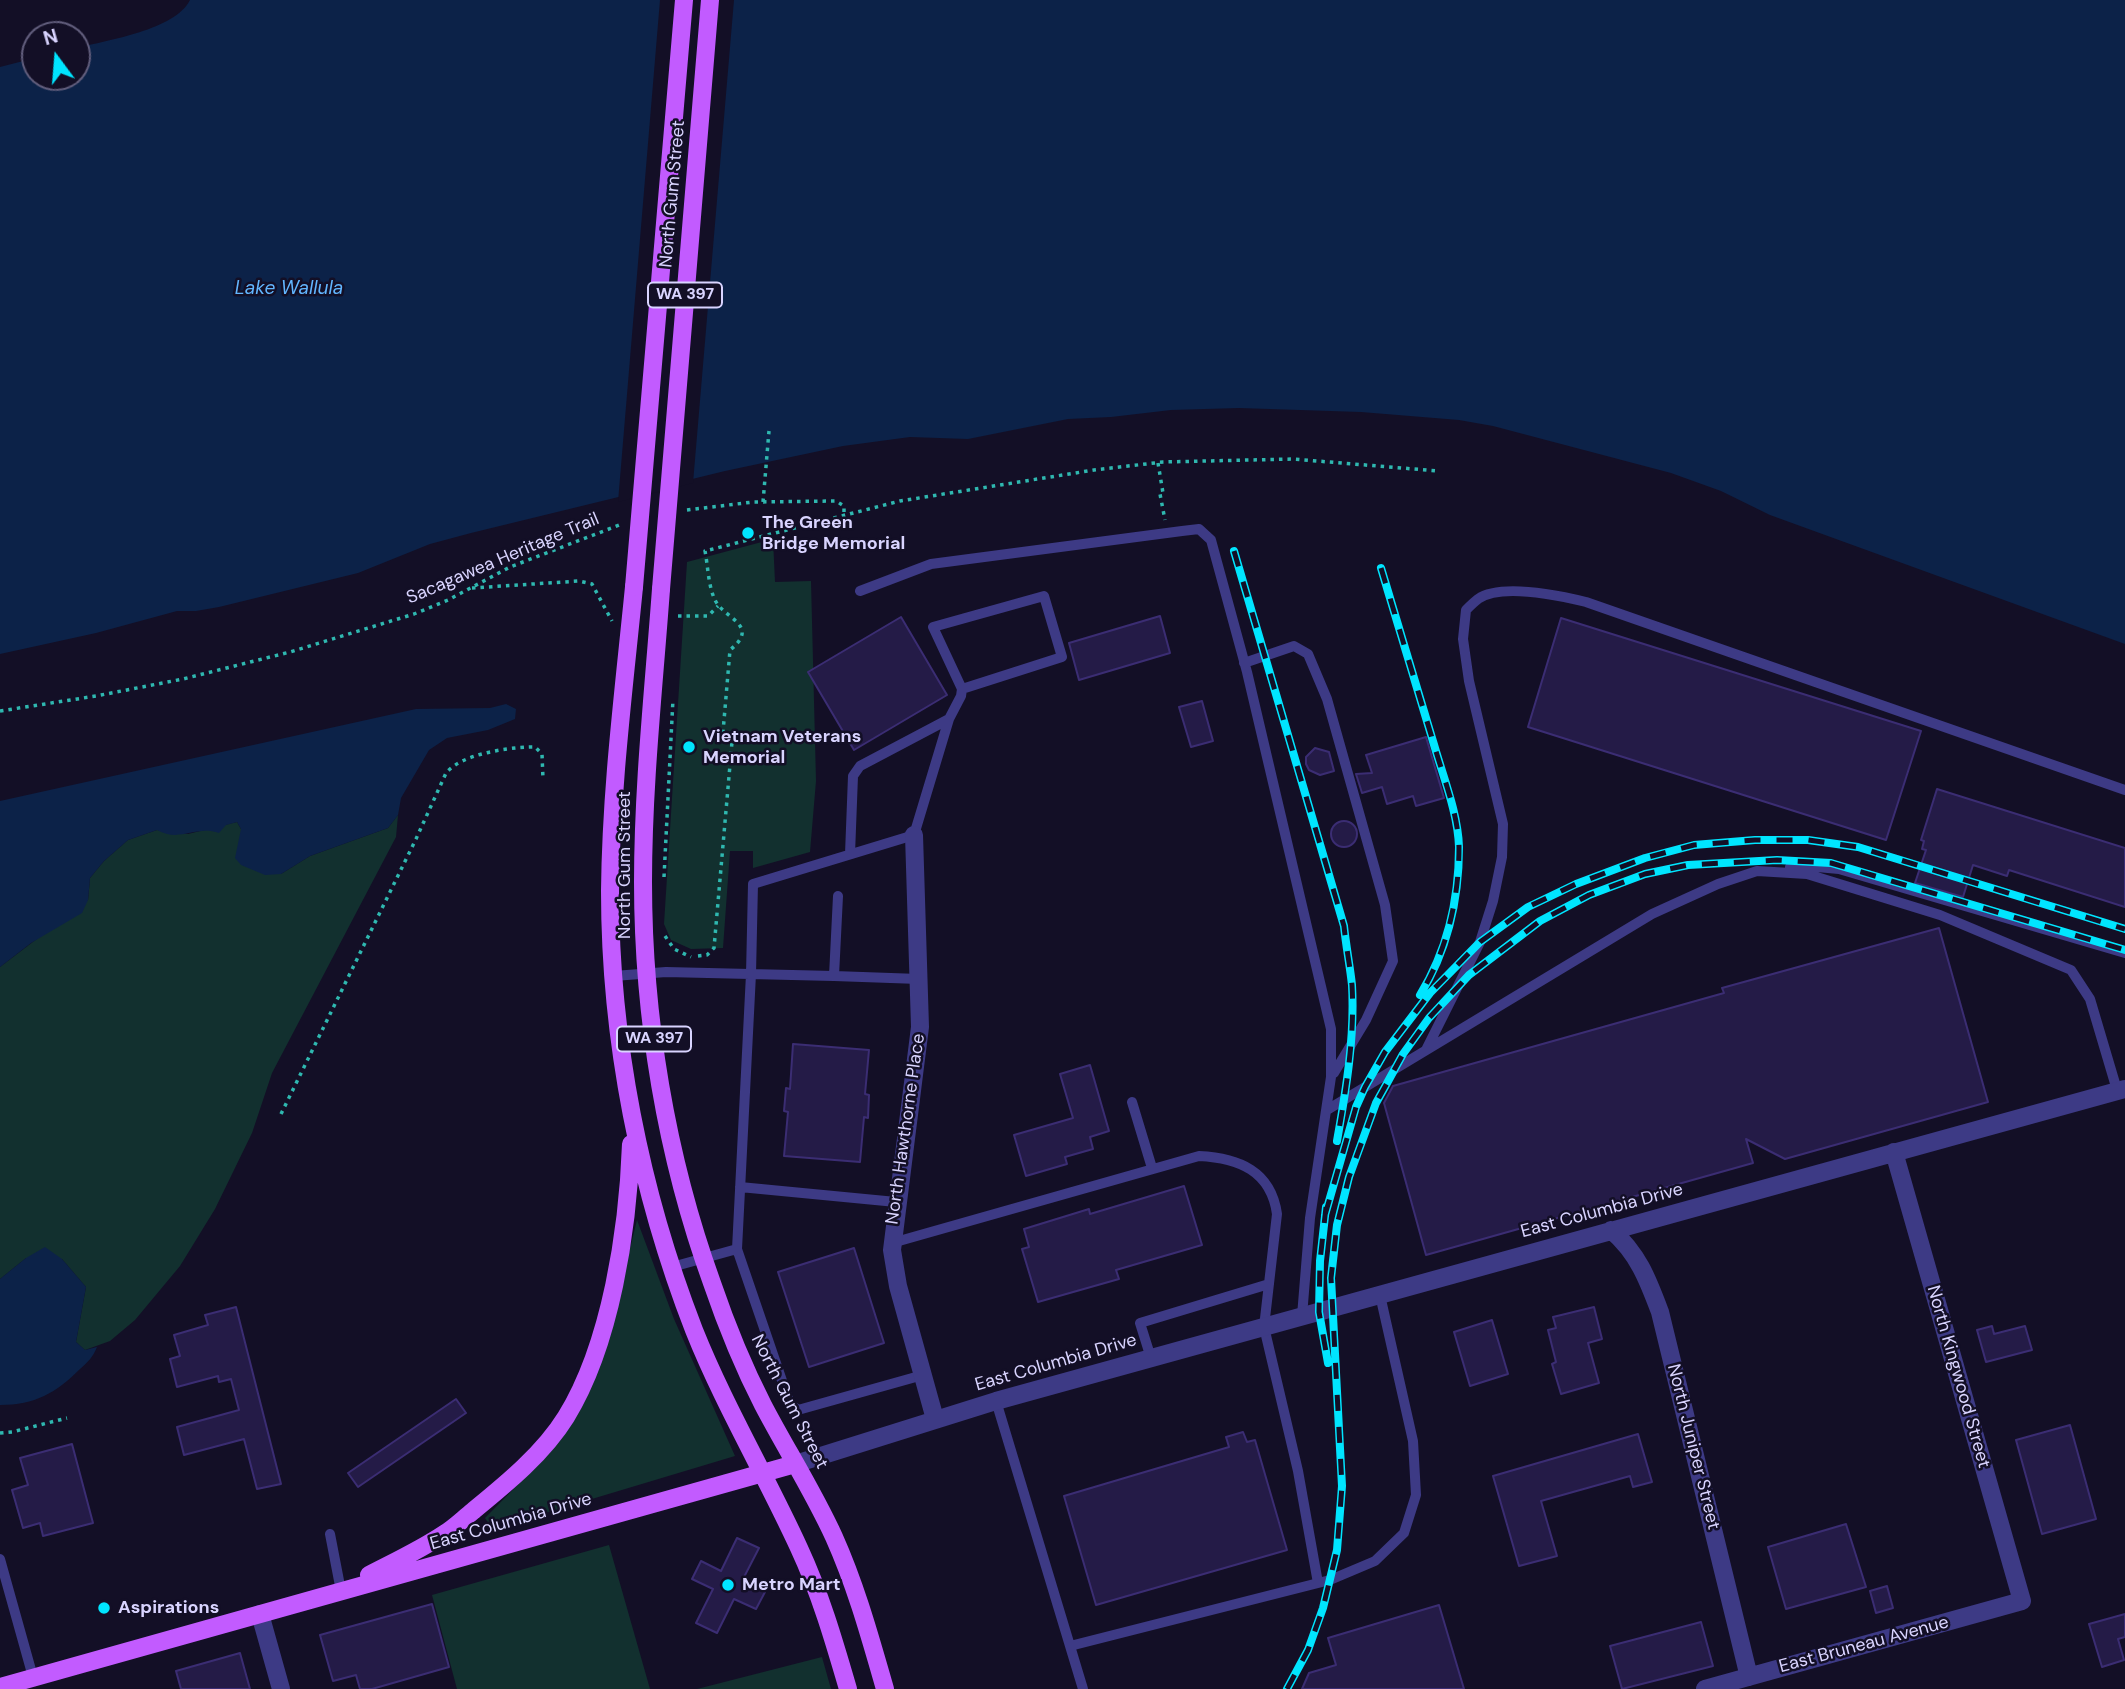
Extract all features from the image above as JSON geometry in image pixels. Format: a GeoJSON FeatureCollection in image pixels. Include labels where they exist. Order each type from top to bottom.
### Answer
{"type":"FeatureCollection","features":[{"type":"Feature","properties":{"kind":"main road","name":"North Gum Street"},"geometry":{"type":"LineString","coordinates":[[684,0],[612,830],[610,893],[620,1040],[649,1189],[672,1267],[714,1378],[814,1581],[848,1689]]}},
{"type":"Feature","properties":{"kind":"main road","name":"North Gum Street"},"geometry":{"type":"LineString","coordinates":[[710,0],[661,589],[644,832],[643,894],[652,1028],[666,1116],[703,1258],[753,1384],[832,1533],[847,1568],[885,1689]]}},
{"type":"Feature","properties":{"kind":"main road"},"geometry":{"type":"LineString","coordinates":[[341,1591],[445,1534],[531,1460],[565,1418],[585,1381],[602,1331],[618,1266],[630,1182],[633,1116]]}},
{"type":"Feature","properties":{"kind":"main road","name":"East Columbia Drive"},"geometry":{"type":"LineString","coordinates":[[0,1687],[795,1464]]}},
{"type":"Feature","properties":{"kind":"street","name":"North Hawthorne Place"},"geometry":{"type":"LineString","coordinates":[[914,835],[919,1040],[892,1243],[896,1278],[935,1419]]}},
{"type":"Feature","properties":{"kind":"street","name":"East Columbia Drive"},"geometry":{"type":"LineString","coordinates":[[795,1464],[996,1401],[2121,1089]]}},
{"type":"Feature","properties":{"kind":"street","name":"North Kingwood Street"},"geometry":{"type":"LineString","coordinates":[[1894,1152],[2022,1601]]}},
{"type":"Feature","properties":{"kind":"street","name":"North Juniper Street"},"geometry":{"type":"LineString","coordinates":[[1611,1230],[1635,1254],[1660,1312],[1749,1677]]}},
{"type":"Feature","properties":{"kind":"street","name":"East Bruneau Avenue"},"geometry":{"type":"LineString","coordinates":[[1705,1689],[2022,1601]]}},
{"type":"Feature","properties":{"kind":"street"},"geometry":{"type":"LineString","coordinates":[[260,1614],[281,1689]]}},
{"type":"Feature","properties":{"kind":"lane"},"geometry":{"type":"LineString","coordinates":[[860,591],[931,564],[1199,529],[1211,540],[1244,663],[1329,1015],[1333,1042],[1327,1110],[1310,1218],[1302,1316]]}},
{"type":"Feature","properties":{"kind":"lane"},"geometry":{"type":"LineString","coordinates":[[1426,1050],[1480,942],[1493,901],[1502,857],[1503,824],[1469,681],[1463,639],[1466,610],[1480,597],[1507,592],[1545,592],[1587,602],[2125,790]]}},
{"type":"Feature","properties":{"kind":"lane"},"geometry":{"type":"LineString","coordinates":[[923,1375],[798,1410],[790,1404],[737,1249],[753,884],[914,835],[948,719],[962,690],[933,627],[1044,596],[1062,657],[962,690]]}},
{"type":"Feature","properties":{"kind":"lane"},"geometry":{"type":"LineString","coordinates":[[1244,663],[1294,646],[1308,654],[1327,699],[1385,905],[1393,961],[1366,1020],[1331,1077]]}},
{"type":"Feature","properties":{"kind":"lane"},"geometry":{"type":"LineString","coordinates":[[850,854],[853,776],[860,766],[948,719]]}},
{"type":"Feature","properties":{"kind":"lane"},"geometry":{"type":"LineString","coordinates":[[1327,1110],[1652,914],[1718,884],[1757,871],[1806,866],[1839,869],[2125,953]]}},
{"type":"Feature","properties":{"kind":"lane"},"geometry":{"type":"LineString","coordinates":[[1757,871],[1807,874],[1940,915],[2071,970],[2090,999],[2121,1089]]}},
{"type":"Feature","properties":{"kind":"lane"},"geometry":{"type":"LineString","coordinates":[[834,976],[838,896]]}},
{"type":"Feature","properties":{"kind":"lane"},"geometry":{"type":"LineString","coordinates":[[614,976],[647,973],[751,974],[919,979]]}},
{"type":"Feature","properties":{"kind":"lane"},"geometry":{"type":"LineString","coordinates":[[1132,1102],[1152,1168]]}},
{"type":"Feature","properties":{"kind":"lane"},"geometry":{"type":"LineString","coordinates":[[892,1243],[1199,1156],[1219,1157],[1236,1162],[1265,1179],[1275,1199],[1277,1214],[1264,1326],[1298,1471],[1318,1583]]}},
{"type":"Feature","properties":{"kind":"lane"},"geometry":{"type":"LineString","coordinates":[[740,1187],[896,1202]]}},
{"type":"Feature","properties":{"kind":"lane"},"geometry":{"type":"LineString","coordinates":[[672,1267],[737,1249]]}},
{"type":"Feature","properties":{"kind":"lane"},"geometry":{"type":"LineString","coordinates":[[1151,1358],[1140,1323],[1269,1284]]}},
{"type":"Feature","properties":{"kind":"lane"},"geometry":{"type":"LineString","coordinates":[[1070,1646],[1318,1583],[1375,1561],[1404,1533],[1416,1495],[1413,1441],[1380,1295]]}},
{"type":"Feature","properties":{"kind":"lane"},"geometry":{"type":"LineString","coordinates":[[996,1401],[1083,1689]]}},
{"type":"Feature","properties":{"kind":"lane"},"geometry":{"type":"LineString","coordinates":[[330,1534],[341,1591]]}},
{"type":"Feature","properties":{"kind":"lane"},"geometry":{"type":"LineString","coordinates":[[0,1559],[33,1677]]}},
{"type":"Feature","properties":{"kind":"path"},"geometry":{"type":"LineString","coordinates":[[763,502],[769,431]]}},
{"type":"Feature","properties":{"kind":"path"},"geometry":{"type":"LineString","coordinates":[[664,932],[666,940],[674,949],[691,957],[707,955],[714,948],[732,742],[723,732],[730,650],[740,641],[741,628],[736,620],[718,606],[713,596],[705,551],[900,501],[1094,470],[1158,463],[1293,459],[1438,471]]}},
{"type":"Feature","properties":{"kind":"path"},"geometry":{"type":"LineString","coordinates":[[1158,463],[1164,515]]}},
{"type":"Feature","properties":{"kind":"path"},"geometry":{"type":"LineString","coordinates":[[686,510],[763,502],[836,501],[844,506],[844,515]]}},
{"type":"Feature","properties":{"kind":"path","name":"Sacagawea Heritage Trail"},"geometry":{"type":"LineString","coordinates":[[0,711],[108,694],[269,658],[414,614],[470,589],[510,567],[604,529],[632,521]]}},
{"type":"Feature","properties":{"kind":"path"},"geometry":{"type":"LineString","coordinates":[[470,589],[579,581],[592,584],[612,621]]}},
{"type":"Feature","properties":{"kind":"path"},"geometry":{"type":"LineString","coordinates":[[678,604],[678,616],[708,616],[718,606]]}},
{"type":"Feature","properties":{"kind":"path"},"geometry":{"type":"LineString","coordinates":[[664,884],[673,696]]}},
{"type":"Feature","properties":{"kind":"path"},"geometry":{"type":"LineString","coordinates":[[281,1114],[446,773],[453,765],[468,758],[535,747],[542,754],[543,779]]}},
{"type":"Feature","properties":{"kind":"path"},"geometry":{"type":"LineString","coordinates":[[0,1433],[67,1418]]}},
{"type":"Feature","properties":{"kind":"green space"},"geometry":{"type":"Polygon","coordinates":[[[773,539],[775,582],[811,581],[816,781],[810,852],[753,868],[753,851],[730,851],[723,948],[691,949],[671,940],[664,924],[687,562],[773,539]]]}},
{"type":"Feature","properties":{"kind":"green space"},"geometry":{"type":"Polygon","coordinates":[[[398,815],[396,837],[272,1073],[252,1133],[215,1209],[180,1266],[135,1320],[110,1341],[85,1350],[76,1342],[86,1287],[62,1259],[26,1258],[0,1279],[0,967],[88,900],[90,878],[104,861],[128,840],[157,830],[188,834],[237,822],[281,874],[310,856],[388,828],[398,815]]]}},
{"type":"Feature","properties":{"kind":"green space"},"geometry":{"type":"Polygon","coordinates":[[[637,1220],[674,1319],[735,1456],[492,1529],[485,1518],[548,1454],[606,1346],[637,1220]]]}},
{"type":"Feature","properties":{"kind":"green space"},"geometry":{"type":"Polygon","coordinates":[[[609,1545],[650,1689],[457,1689],[432,1595],[609,1545]]]}},
{"type":"Feature","properties":{"kind":"green space"},"geometry":{"type":"Polygon","coordinates":[[[822,1657],[831,1689],[697,1689],[822,1657]]]}},
{"type":"Feature","properties":{"kind":"water","name":"Lake Wallula"},"geometry":{"type":"Polygon","coordinates":[[[190,0],[2125,0],[2125,644],[1770,515],[1721,491],[1671,473],[1493,426],[1459,420],[1361,412],[1239,408],[1171,410],[1068,419],[968,439],[910,437],[843,446],[725,471],[471,533],[430,544],[358,573],[219,607],[177,611],[96,633],[0,654],[0,67],[21,62],[21,91],[91,91],[91,45],[156,26],[182,10],[190,0]]]}},
{"type":"Feature","properties":{"kind":"water"},"geometry":{"type":"Polygon","coordinates":[[[506,704],[516,709],[515,719],[488,730],[447,738],[429,750],[401,798],[398,815],[388,828],[310,856],[281,874],[265,875],[241,865],[235,858],[241,829],[237,822],[226,825],[219,833],[202,831],[173,835],[157,830],[128,840],[104,861],[90,878],[88,900],[82,913],[31,943],[0,967],[0,801],[416,709],[490,708],[506,704]]]}},
{"type":"Feature","properties":{"kind":"water"},"geometry":{"type":"Polygon","coordinates":[[[45,1247],[62,1259],[86,1287],[76,1342],[85,1350],[97,1347],[85,1364],[53,1391],[24,1403],[0,1405],[0,1279],[45,1247]]]}},
{"type":"Feature","properties":{"kind":"pier"},"geometry":{"type":"Polygon","coordinates":[[[660,0],[734,0],[693,483],[618,502],[660,0]]]}},
{"type":"Feature","properties":{"kind":"building"},"geometry":{"type":"Polygon","coordinates":[[[1160,616],[1170,653],[1079,680],[1069,643],[1160,616]]]}},
{"type":"Feature","properties":{"kind":"building"},"geometry":{"type":"Polygon","coordinates":[[[901,617],[947,695],[854,750],[808,672],[901,617]]]}},
{"type":"Feature","properties":{"kind":"building"},"geometry":{"type":"Polygon","coordinates":[[[1561,618],[1921,731],[1886,840],[1528,727],[1561,618]]]}},
{"type":"Feature","properties":{"kind":"building"},"geometry":{"type":"Polygon","coordinates":[[[1202,701],[1213,741],[1191,747],[1179,707],[1202,701]]]}},
{"type":"Feature","properties":{"kind":"building"},"geometry":{"type":"Polygon","coordinates":[[[1426,737],[1444,798],[1416,806],[1413,796],[1387,804],[1382,787],[1362,793],[1356,774],[1372,773],[1366,755],[1426,737]]]}},
{"type":"Feature","properties":{"kind":"building"},"geometry":{"type":"Polygon","coordinates":[[[1315,748],[1329,752],[1334,771],[1320,775],[1309,770],[1306,757],[1315,748]]]}},
{"type":"Feature","properties":{"kind":"building"},"geometry":{"type":"Polygon","coordinates":[[[1937,789],[2125,848],[2125,907],[2009,870],[2007,876],[1973,865],[1963,897],[1915,883],[1926,850],[1922,849],[1924,841],[1921,840],[1937,789]]]}},
{"type":"Feature","properties":{"kind":"building"},"geometry":{"type":"Polygon","coordinates":[[[1344,821],[1354,824],[1357,834],[1354,844],[1344,847],[1334,844],[1331,834],[1334,824],[1344,821]]]}},
{"type":"Feature","properties":{"kind":"building"},"geometry":{"type":"Polygon","coordinates":[[[1939,928],[1988,1102],[1785,1159],[1746,1139],[1753,1163],[1426,1255],[1384,1103],[1393,1086],[1724,993],[1722,988],[1939,928]]]}},
{"type":"Feature","properties":{"kind":"building"},"geometry":{"type":"Polygon","coordinates":[[[793,1044],[869,1050],[865,1094],[869,1095],[868,1118],[864,1117],[860,1162],[784,1156],[788,1112],[784,1111],[786,1088],[790,1089],[793,1044]]]}},
{"type":"Feature","properties":{"kind":"building"},"geometry":{"type":"Polygon","coordinates":[[[1090,1065],[1109,1131],[1090,1137],[1093,1149],[1065,1157],[1067,1164],[1026,1176],[1014,1135],[1073,1118],[1060,1074],[1090,1065]]]}},
{"type":"Feature","properties":{"kind":"building"},"geometry":{"type":"Polygon","coordinates":[[[1184,1186],[1202,1245],[1116,1270],[1119,1279],[1038,1302],[1022,1249],[1029,1247],[1024,1229],[1089,1209],[1090,1214],[1184,1186]]]}},
{"type":"Feature","properties":{"kind":"building"},"geometry":{"type":"Polygon","coordinates":[[[854,1248],[884,1343],[809,1367],[778,1272],[854,1248]]]}},
{"type":"Feature","properties":{"kind":"building"},"geometry":{"type":"Polygon","coordinates":[[[236,1307],[281,1484],[257,1489],[244,1439],[184,1455],[177,1427],[239,1410],[231,1379],[219,1382],[218,1376],[177,1387],[170,1359],[180,1356],[174,1335],[208,1325],[205,1315],[236,1307]]]}},
{"type":"Feature","properties":{"kind":"building"},"geometry":{"type":"Polygon","coordinates":[[[1594,1307],[1602,1339],[1588,1343],[1599,1383],[1561,1394],[1552,1364],[1556,1362],[1548,1330],[1556,1328],[1553,1317],[1594,1307]]]}},
{"type":"Feature","properties":{"kind":"building"},"geometry":{"type":"Polygon","coordinates":[[[1492,1320],[1508,1374],[1470,1386],[1454,1332],[1492,1320]]]}},
{"type":"Feature","properties":{"kind":"building"},"geometry":{"type":"Polygon","coordinates":[[[1992,1326],[1994,1334],[2025,1326],[2032,1350],[1986,1362],[1977,1330],[1992,1326]]]}},
{"type":"Feature","properties":{"kind":"building"},"geometry":{"type":"Polygon","coordinates":[[[456,1399],[466,1413],[358,1487],[348,1473],[456,1399]]]}},
{"type":"Feature","properties":{"kind":"building"},"geometry":{"type":"Polygon","coordinates":[[[2070,1425],[2096,1519],[2042,1534],[2016,1440],[2070,1425]]]}},
{"type":"Feature","properties":{"kind":"building"},"geometry":{"type":"Polygon","coordinates":[[[1243,1432],[1247,1442],[1255,1440],[1287,1550],[1096,1605],[1064,1496],[1229,1447],[1226,1437],[1243,1432]]]}},
{"type":"Feature","properties":{"kind":"building"},"geometry":{"type":"Polygon","coordinates":[[[1638,1434],[1652,1482],[1633,1487],[1630,1476],[1541,1501],[1557,1556],[1519,1566],[1493,1476],[1638,1434]]]}},
{"type":"Feature","properties":{"kind":"building"},"geometry":{"type":"Polygon","coordinates":[[[72,1444],[93,1523],[43,1536],[40,1523],[23,1528],[12,1490],[28,1485],[20,1458],[72,1444]]]}},
{"type":"Feature","properties":{"kind":"building"},"geometry":{"type":"Polygon","coordinates":[[[1846,1524],[1866,1587],[1786,1609],[1768,1547],[1846,1524]]]}},
{"type":"Feature","properties":{"kind":"building"},"geometry":{"type":"Polygon","coordinates":[[[737,1538],[759,1548],[742,1581],[765,1592],[756,1609],[734,1599],[717,1633],[696,1623],[713,1589],[692,1579],[701,1561],[721,1571],[737,1538]]]}},
{"type":"Feature","properties":{"kind":"building"},"geometry":{"type":"Polygon","coordinates":[[[1887,1586],[1893,1608],[1876,1613],[1870,1591],[1887,1586]]]}},
{"type":"Feature","properties":{"kind":"building"},"geometry":{"type":"Polygon","coordinates":[[[432,1604],[449,1667],[372,1689],[360,1689],[356,1675],[333,1681],[320,1635],[432,1604]]]}},
{"type":"Feature","properties":{"kind":"building"},"geometry":{"type":"Polygon","coordinates":[[[1439,1605],[1464,1689],[1302,1689],[1309,1673],[1336,1665],[1328,1638],[1439,1605]]]}},
{"type":"Feature","properties":{"kind":"building"},"geometry":{"type":"Polygon","coordinates":[[[2125,1614],[2125,1637],[2118,1639],[2124,1660],[2102,1667],[2089,1624],[2125,1614]]]}},
{"type":"Feature","properties":{"kind":"building"},"geometry":{"type":"Polygon","coordinates":[[[1701,1622],[1713,1666],[1622,1689],[1610,1646],[1701,1622]]]}},
{"type":"Feature","properties":{"kind":"building"},"geometry":{"type":"Polygon","coordinates":[[[240,1653],[250,1689],[181,1689],[176,1671],[240,1653]]]}},
{"type":"Feature","properties":{"kind":"railway"},"geometry":{"type":"LineString","coordinates":[[1234,551],[1344,926],[1352,985],[1352,1024],[1337,1141]]}},
{"type":"Feature","properties":{"kind":"railway"},"geometry":{"type":"LineString","coordinates":[[1381,568],[1450,797],[1458,835],[1457,886],[1450,924],[1437,961],[1420,995]]}},
{"type":"Feature","properties":{"kind":"railway"},"geometry":{"type":"LineString","coordinates":[[1325,1215],[1356,1107],[1365,1087],[1385,1052],[1430,993],[1480,942],[1528,907],[1576,884],[1645,858],[1694,845],[1755,840],[1808,840],[1858,847],[2125,929]]}},
{"type":"Feature","properties":{"kind":"railway"},"geometry":{"type":"LineString","coordinates":[[1287,1689],[1308,1650],[1323,1608],[1337,1550],[1342,1486],[1331,1278],[1337,1225],[1349,1177],[1376,1103],[1403,1054],[1429,1018],[1469,975],[1540,921],[1589,895],[1645,874],[1688,865],[1777,860],[1831,863],[2125,950]]}},
{"type":"Feature","properties":{"kind":"railway"},"geometry":{"type":"LineString","coordinates":[[1326,1207],[1320,1261],[1319,1312],[1328,1363]]}},
{"type":"Feature","properties":{"kind":"place","name":"The Green Bridge Memorial"},"geometry":{"type":"Point","coordinates":[748,533]}},
{"type":"Feature","properties":{"kind":"place","name":"Vietnam Veterans Memorial"},"geometry":{"type":"Point","coordinates":[689,747]}},
{"type":"Feature","properties":{"kind":"place","name":"Metro Mart"},"geometry":{"type":"Point","coordinates":[728,1585]}},
{"type":"Feature","properties":{"kind":"place","name":"Aspirations"},"geometry":{"type":"Point","coordinates":[104,1608]}}]}
